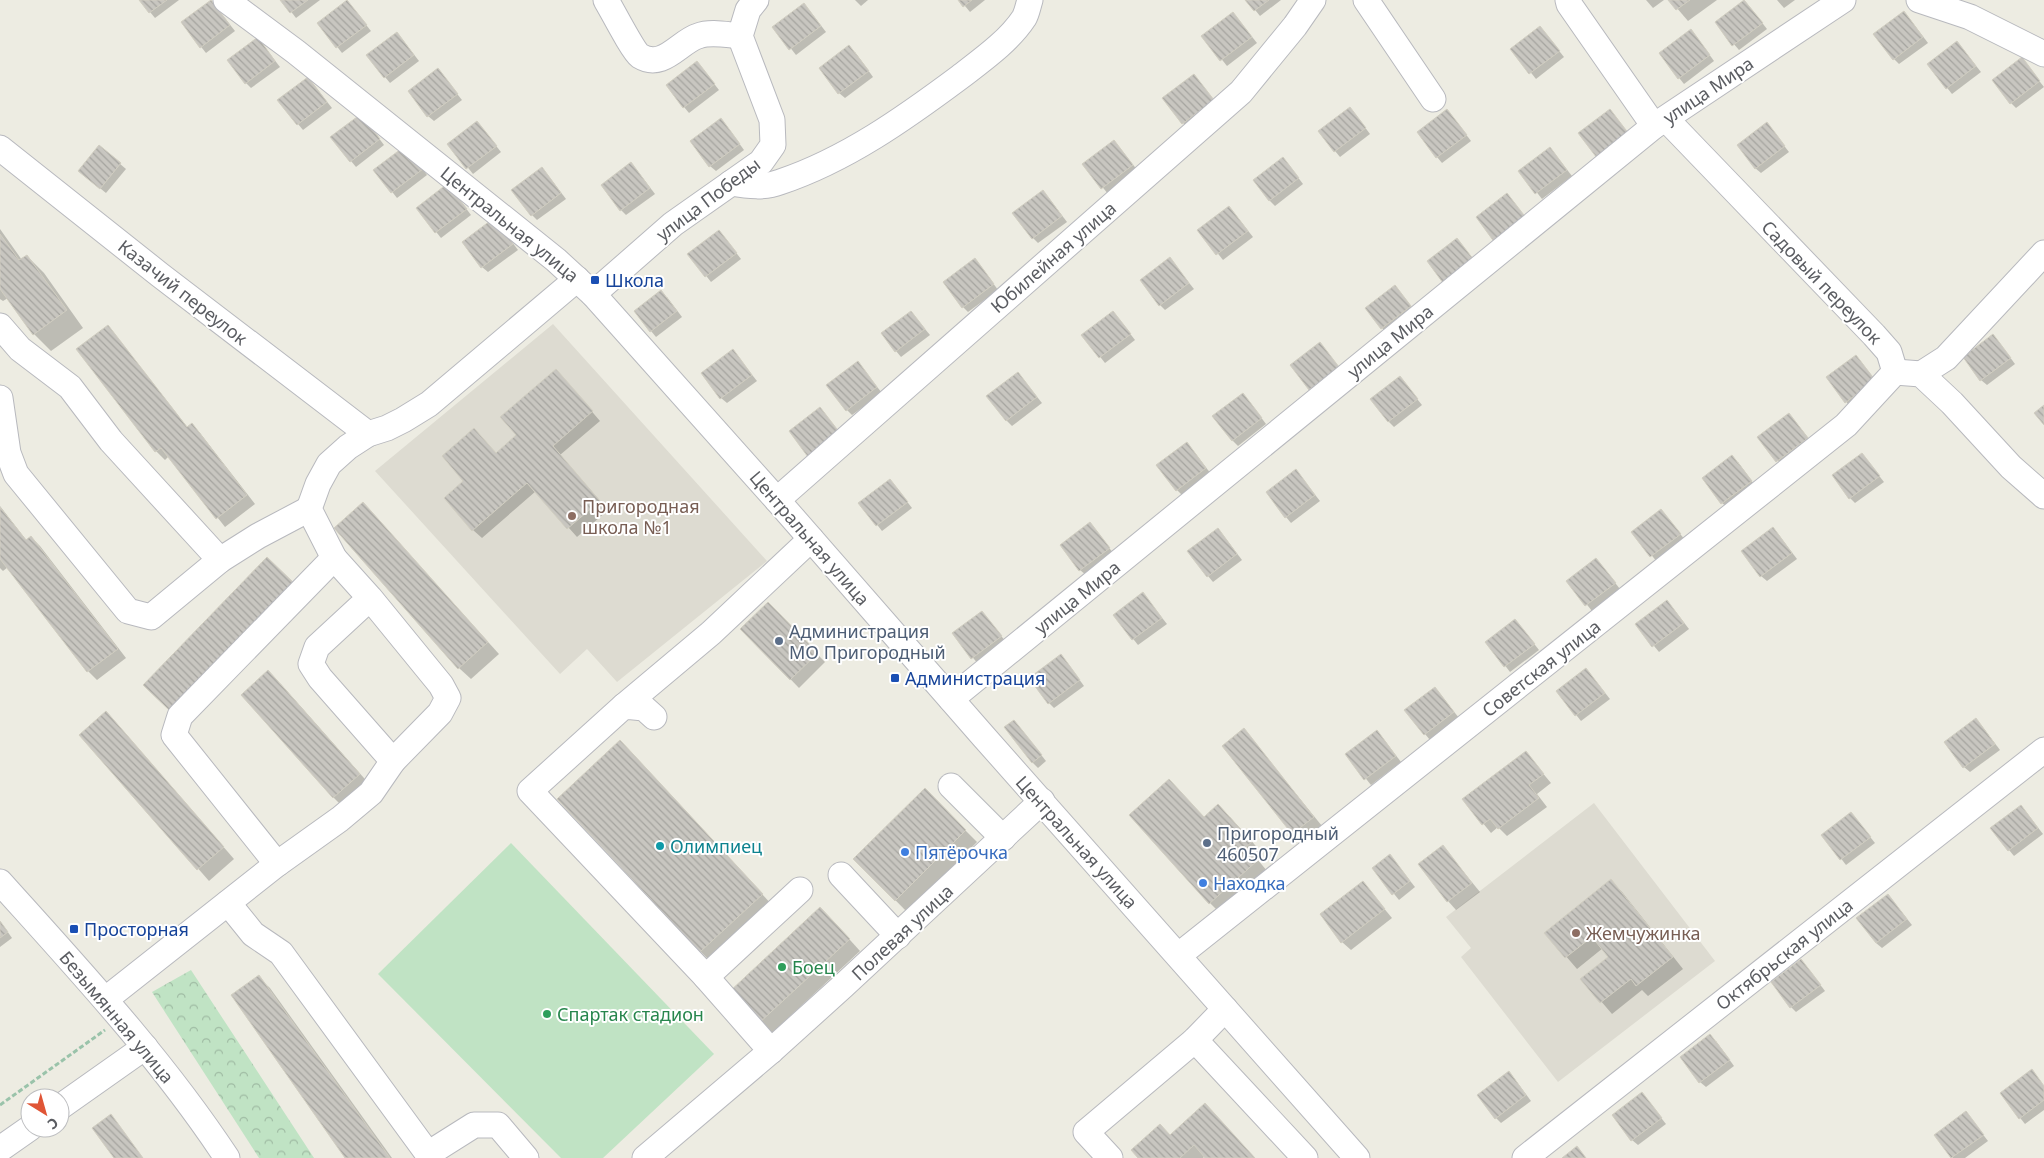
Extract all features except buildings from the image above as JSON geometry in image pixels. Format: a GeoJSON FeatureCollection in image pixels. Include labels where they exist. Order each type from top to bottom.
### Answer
{"type":"FeatureCollection","features":[{"type":"Feature","properties":{"kind":"street","name":"Центральная улица"},"geometry":{"type":"LineString","coordinates":[[226,0],[304,58],[556,260],[585,286],[777,500],[954,715],[1042,801],[1357,1158]]}},
{"type":"Feature","properties":{"kind":"street"},"geometry":{"type":"LineString","coordinates":[[606,0],[639,55],[652,60],[670,55],[698,36],[711,33],[740,36],[748,10],[756,0]]}},
{"type":"Feature","properties":{"kind":"street"},"geometry":{"type":"LineString","coordinates":[[731,184],[754,186],[778,183],[820,166],[872,137],[930,99],[978,63],[1016,29],[1025,16],[1030,0]]}},
{"type":"Feature","properties":{"kind":"street","name":"Юбилейная улица"},"geometry":{"type":"LineString","coordinates":[[777,500],[1241,92],[1295,26],[1313,0]]}},
{"type":"Feature","properties":{"kind":"street"},"geometry":{"type":"LineString","coordinates":[[1366,0],[1433,100]]}},
{"type":"Feature","properties":{"kind":"street","name":"Садовый переулок"},"geometry":{"type":"LineString","coordinates":[[1568,0],[1569,4],[1660,122],[1874,334],[1889,352],[1895,372]]}},
{"type":"Feature","properties":{"kind":"street","name":"улица Мира"},"geometry":{"type":"LineString","coordinates":[[954,715],[1660,122],[1843,0]]}},
{"type":"Feature","properties":{"kind":"street"},"geometry":{"type":"LineString","coordinates":[[1920,0],[1970,18],[2044,54]]}},
{"type":"Feature","properties":{"kind":"street","name":"улица Победы"},"geometry":{"type":"LineString","coordinates":[[309,509],[318,484],[329,464],[348,447],[368,434],[395,424],[429,404],[585,286],[761,162],[773,145],[772,120],[740,36]]}},
{"type":"Feature","properties":{"kind":"street","name":"Казачий переулок"},"geometry":{"type":"LineString","coordinates":[[0,148],[160,275],[368,434]]}},
{"type":"Feature","properties":{"kind":"street"},"geometry":{"type":"LineString","coordinates":[[1895,372],[1921,374],[1946,358],[2044,253]]}},
{"type":"Feature","properties":{"kind":"street"},"geometry":{"type":"LineString","coordinates":[[0,326],[20,349],[70,388],[111,441],[220,560]]}},
{"type":"Feature","properties":{"kind":"street","name":"Советская улица"},"geometry":{"type":"LineString","coordinates":[[1178,955],[1846,425],[1895,372]]}},
{"type":"Feature","properties":{"kind":"street"},"geometry":{"type":"LineString","coordinates":[[1921,374],[1952,403],[2011,467],[2044,496]]}},
{"type":"Feature","properties":{"kind":"street"},"geometry":{"type":"LineString","coordinates":[[0,398],[8,453],[16,474],[128,611],[151,617],[220,560],[258,536],[309,509],[334,558],[370,598],[441,685],[448,698],[440,713],[393,761],[372,793],[340,819],[276,864],[106,999]]}},
{"type":"Feature","properties":{"kind":"street"},"geometry":{"type":"LineString","coordinates":[[771,1051],[706,977],[530,791],[624,706],[711,633],[811,540]]}},
{"type":"Feature","properties":{"kind":"street"},"geometry":{"type":"LineString","coordinates":[[276,864],[174,735],[180,716],[334,558]]}},
{"type":"Feature","properties":{"kind":"street"},"geometry":{"type":"LineString","coordinates":[[370,598],[317,647],[311,664],[320,678],[393,761]]}},
{"type":"Feature","properties":{"kind":"street"},"geometry":{"type":"LineString","coordinates":[[624,706],[644,708],[654,717]]}},
{"type":"Feature","properties":{"kind":"street","name":"Октябрьская улица"},"geometry":{"type":"LineString","coordinates":[[1524,1158],[2044,750]]}},
{"type":"Feature","properties":{"kind":"street"},"geometry":{"type":"LineString","coordinates":[[951,786],[1003,838]]}},
{"type":"Feature","properties":{"kind":"street","name":"Полевая улица"},"geometry":{"type":"LineString","coordinates":[[645,1158],[771,1051],[898,936],[1042,801]]}},
{"type":"Feature","properties":{"kind":"street"},"geometry":{"type":"LineString","coordinates":[[841,875],[898,936]]}},
{"type":"Feature","properties":{"kind":"street","name":"Безымянная улица"},"geometry":{"type":"LineString","coordinates":[[0,882],[122,1018],[204,1124],[226,1158]]}},
{"type":"Feature","properties":{"kind":"street"},"geometry":{"type":"LineString","coordinates":[[706,977],[800,890]]}},
{"type":"Feature","properties":{"kind":"street"},"geometry":{"type":"LineString","coordinates":[[228,903],[253,934],[281,953],[428,1154],[474,1125],[498,1125],[526,1158]]}},
{"type":"Feature","properties":{"kind":"street"},"geometry":{"type":"LineString","coordinates":[[1110,1158],[1086,1132],[1195,1040],[1226,1009]]}},
{"type":"Feature","properties":{"kind":"street"},"geometry":{"type":"LineString","coordinates":[[1195,1040],[1305,1158]]}},
{"type":"Feature","properties":{"kind":"street"},"geometry":{"type":"LineString","coordinates":[[70,1100],[145,1047]]}},
{"type":"Feature","properties":{"kind":"street"},"geometry":{"type":"LineString","coordinates":[[7,1158],[0,1149],[20,1135]]}},
{"type":"Feature","properties":{"kind":"path"},"geometry":{"type":"LineString","coordinates":[[0,1104],[122,1018]]}},
{"type":"Feature","properties":{"kind":"shaded area","name":"Пригородная школа №1"},"geometry":{"type":"Polygon","coordinates":[[[553,324],[767,561],[617,682],[587,649],[560,674],[375,471],[553,324]]]}},
{"type":"Feature","properties":{"kind":"shaded area","name":"Жемчужинка"},"geometry":{"type":"Polygon","coordinates":[[[1594,803],[1715,961],[1558,1082],[1461,957],[1471,948],[1446,917],[1594,803]]]}},
{"type":"Feature","properties":{"kind":"green space","name":"Спартак стадион"},"geometry":{"type":"Polygon","coordinates":[[[511,843],[714,1054],[603,1158],[561,1158],[378,974],[511,843]]]}},
{"type":"Feature","properties":{"kind":"green space"},"geometry":{"type":"Polygon","coordinates":[[[191,970],[314,1158],[259,1158],[152,992],[191,970]]]}},
{"type":"Feature","properties":{"kind":"place","name":"Школа"},"geometry":{"type":"Point","coordinates":[595,280]}},
{"type":"Feature","properties":{"kind":"place","name":"Пригородная школа №1"},"geometry":{"type":"Point","coordinates":[572,516]}},
{"type":"Feature","properties":{"kind":"place","name":"Администрация МО Пригородный"},"geometry":{"type":"Point","coordinates":[779,641]}},
{"type":"Feature","properties":{"kind":"place","name":"Администрация"},"geometry":{"type":"Point","coordinates":[895,678]}},
{"type":"Feature","properties":{"kind":"place","name":"Пригородный 460507"},"geometry":{"type":"Point","coordinates":[1207,843]}},
{"type":"Feature","properties":{"kind":"place","name":"Олимпиец"},"geometry":{"type":"Point","coordinates":[660,846]}},
{"type":"Feature","properties":{"kind":"place","name":"Пятёрочка"},"geometry":{"type":"Point","coordinates":[905,852]}},
{"type":"Feature","properties":{"kind":"place","name":"Находка"},"geometry":{"type":"Point","coordinates":[1203,883]}},
{"type":"Feature","properties":{"kind":"place","name":"Просторная"},"geometry":{"type":"Point","coordinates":[74,929]}},
{"type":"Feature","properties":{"kind":"place","name":"Жемчужинка"},"geometry":{"type":"Point","coordinates":[1576,933]}},
{"type":"Feature","properties":{"kind":"place","name":"Боец"},"geometry":{"type":"Point","coordinates":[782,967]}},
{"type":"Feature","properties":{"kind":"place","name":"Спартак стадион"},"geometry":{"type":"Point","coordinates":[547,1014]}}]}
